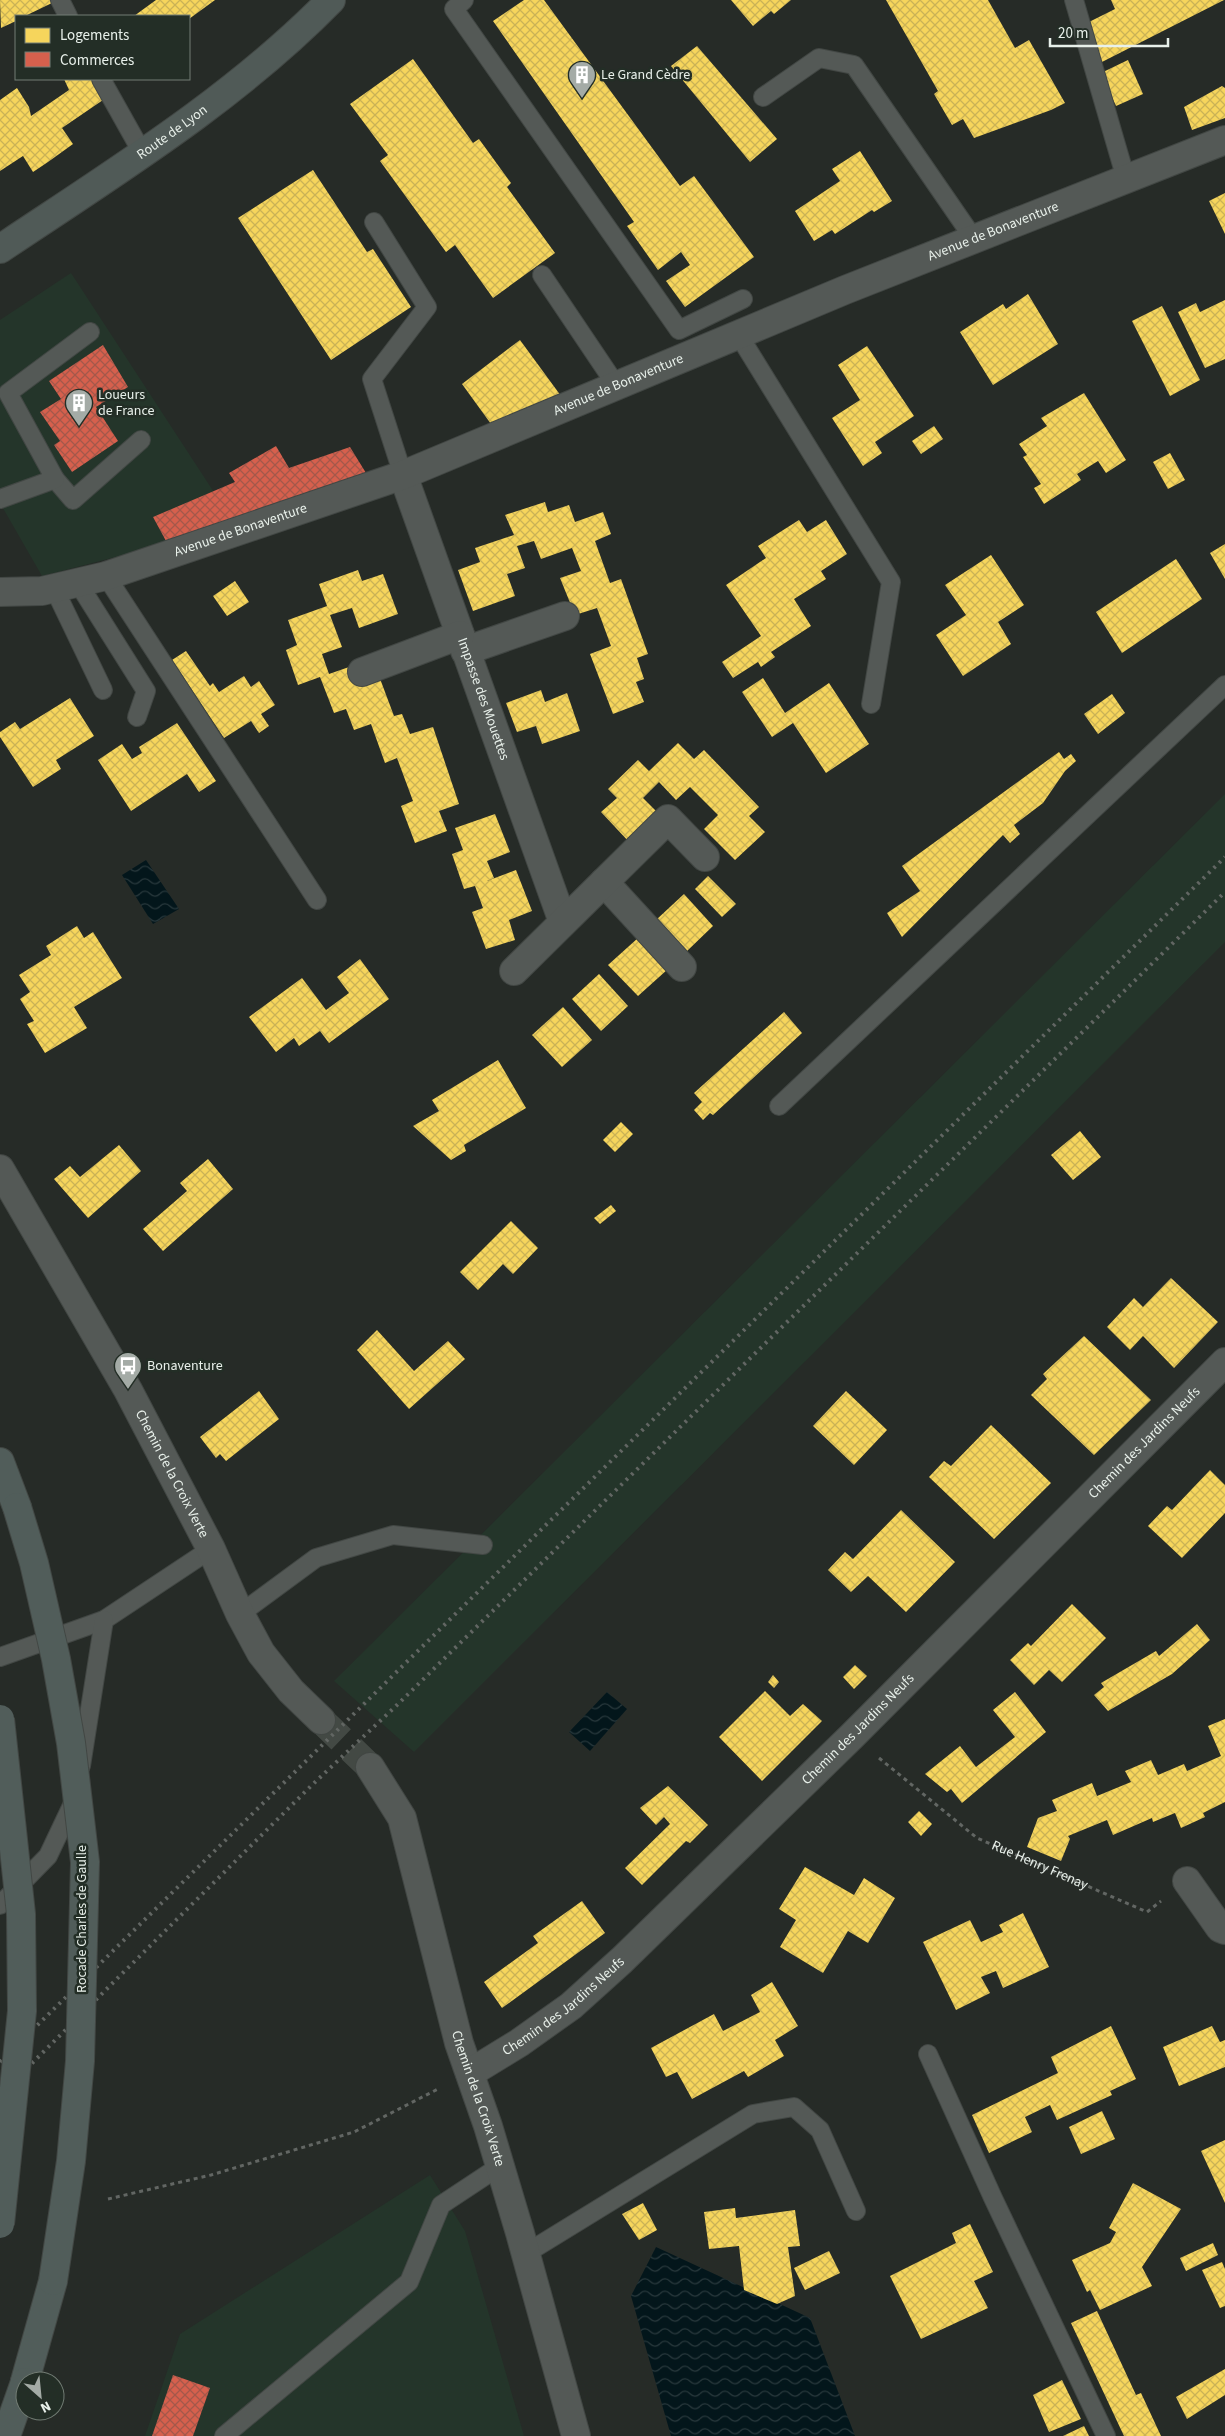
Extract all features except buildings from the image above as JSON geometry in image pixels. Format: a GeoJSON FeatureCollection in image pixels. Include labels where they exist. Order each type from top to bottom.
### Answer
{"type":"FeatureCollection","features":[{"type":"Feature","properties":{"kind":"highway","name":"Rocade Charles de Gaulle"},"geometry":{"type":"LineString","coordinates":[[0,1462],[17,1507],[34,1563],[56,1659],[71,1743],[85,1862],[80,2061],[71,2161],[53,2281],[28,2371]]}},
{"type":"Feature","properties":{"kind":"highway"},"geometry":{"type":"LineString","coordinates":[[0,1719],[21,1914],[22,2011],[0,2224]]}},
{"type":"Feature","properties":{"kind":"highway","name":"Rocade Charles de Gaulle"},"geometry":{"type":"LineString","coordinates":[[6,2436],[15,2410]]}},
{"type":"Feature","properties":{"kind":"main road","name":"Route de Lyon"},"geometry":{"type":"LineString","coordinates":[[0,249],[193,119],[294,36],[331,0]]}},
{"type":"Feature","properties":{"kind":"street","name":"Avenue de Bonaventure"},"geometry":{"type":"LineString","coordinates":[[0,592],[42,591],[106,576],[403,474],[738,334],[1225,140]]}},
{"type":"Feature","properties":{"kind":"street","name":"Impasse des Mouettes"},"geometry":{"type":"LineString","coordinates":[[403,474],[563,922]]}},
{"type":"Feature","properties":{"kind":"street"},"geometry":{"type":"LineString","coordinates":[[362,672],[565,616]]}},
{"type":"Feature","properties":{"kind":"street"},"geometry":{"type":"LineString","coordinates":[[514,971],[668,819],[705,857]]}},
{"type":"Feature","properties":{"kind":"street"},"geometry":{"type":"LineString","coordinates":[[604,882],[682,967]]}},
{"type":"Feature","properties":{"kind":"street","name":"Chemin de la Croix Verte"},"geometry":{"type":"LineString","coordinates":[[0,1169],[128,1390],[211,1549],[240,1614],[261,1653],[291,1691],[321,1720]]}},
{"type":"Feature","properties":{"kind":"street","name":"Chemin des Jardins Neufs"},"geometry":{"type":"LineString","coordinates":[[470,2073],[519,2043],[571,2006],[622,1960],[852,1736],[1225,1362]]}},
{"type":"Feature","properties":{"kind":"street","name":"Chemin de la Croix Verte"},"geometry":{"type":"LineString","coordinates":[[370,1767],[402,1818],[459,2043],[500,2166],[576,2436]]}},
{"type":"Feature","properties":{"kind":"street"},"geometry":{"type":"LineString","coordinates":[[1187,1881],[1220,1928],[1225,1930]]}},
{"type":"Feature","properties":{"kind":"lane"},"geometry":{"type":"LineString","coordinates":[[60,0],[68,15]]}},
{"type":"Feature","properties":{"kind":"lane"},"geometry":{"type":"LineString","coordinates":[[464,0],[454,9],[679,330],[743,299]]}},
{"type":"Feature","properties":{"kind":"lane"},"geometry":{"type":"LineString","coordinates":[[1074,0],[1126,180]]}},
{"type":"Feature","properties":{"kind":"lane"},"geometry":{"type":"LineString","coordinates":[[763,97],[819,58],[854,65],[974,239]]}},
{"type":"Feature","properties":{"kind":"lane"},"geometry":{"type":"LineString","coordinates":[[102,80],[143,154]]}},
{"type":"Feature","properties":{"kind":"lane"},"geometry":{"type":"LineString","coordinates":[[374,222],[426,307],[372,379],[403,474]]}},
{"type":"Feature","properties":{"kind":"lane"},"geometry":{"type":"LineString","coordinates":[[542,275],[616,385]]}},
{"type":"Feature","properties":{"kind":"lane"},"geometry":{"type":"LineString","coordinates":[[90,332],[8,393],[55,479],[73,500],[142,440]]}},
{"type":"Feature","properties":{"kind":"lane"},"geometry":{"type":"LineString","coordinates":[[738,334],[891,582],[871,704]]}},
{"type":"Feature","properties":{"kind":"lane"},"geometry":{"type":"LineString","coordinates":[[0,499],[55,479]]}},
{"type":"Feature","properties":{"kind":"lane"},"geometry":{"type":"LineString","coordinates":[[106,576],[318,900]]}},
{"type":"Feature","properties":{"kind":"lane"},"geometry":{"type":"LineString","coordinates":[[66,585],[103,690]]}},
{"type":"Feature","properties":{"kind":"lane"},"geometry":{"type":"LineString","coordinates":[[66,585],[146,691],[137,717]]}},
{"type":"Feature","properties":{"kind":"lane"},"geometry":{"type":"LineString","coordinates":[[779,1106],[1225,685]]}},
{"type":"Feature","properties":{"kind":"lane"},"geometry":{"type":"LineString","coordinates":[[240,1614],[316,1558],[393,1534],[483,1545]]}},
{"type":"Feature","properties":{"kind":"lane"},"geometry":{"type":"LineString","coordinates":[[0,1658],[104,1620],[211,1549]]}},
{"type":"Feature","properties":{"kind":"lane"},"geometry":{"type":"LineString","coordinates":[[0,1905],[48,1856],[74,1805],[104,1620]]}},
{"type":"Feature","properties":{"kind":"lane"},"geometry":{"type":"LineString","coordinates":[[928,2054],[992,2198],[1106,2436]]}},
{"type":"Feature","properties":{"kind":"lane"},"geometry":{"type":"LineString","coordinates":[[526,2254],[753,2114],[794,2107],[820,2130],[856,2211]]}},
{"type":"Feature","properties":{"kind":"lane"},"geometry":{"type":"LineString","coordinates":[[224,2436],[409,2282],[441,2205],[500,2166]]}},
{"type":"Feature","properties":{"kind":"path","name":"Rue Henry Frenay"},"geometry":{"type":"LineString","coordinates":[[852,1736],[978,1838],[1147,1912],[1187,1881]]}},
{"type":"Feature","properties":{"kind":"path"},"geometry":{"type":"LineString","coordinates":[[108,2199],[211,2175],[354,2132],[470,2073]]}},
{"type":"Feature","properties":{"kind":"shaded area","name":"Loueurs de France"},"geometry":{"type":"Polygon","coordinates":[[[71,273],[236,526],[42,576],[0,503],[0,320],[71,273]]]}},
{"type":"Feature","properties":{"kind":"shaded area"},"geometry":{"type":"Polygon","coordinates":[[[1225,794],[1225,942],[414,1752],[334,1681],[1225,794]]]}},
{"type":"Feature","properties":{"kind":"shaded area"},"geometry":{"type":"Polygon","coordinates":[[[430,2175],[465,2231],[524,2436],[145,2436],[180,2334],[430,2175]]]}},
{"type":"Feature","properties":{"kind":"water"},"geometry":{"type":"Polygon","coordinates":[[[146,860],[179,909],[153,924],[122,875],[146,860]]]}},
{"type":"Feature","properties":{"kind":"water"},"geometry":{"type":"Polygon","coordinates":[[[607,1692],[627,1709],[590,1751],[569,1732],[607,1692]]]}},
{"type":"Feature","properties":{"kind":"water"},"geometry":{"type":"Polygon","coordinates":[[[656,2247],[810,2318],[855,2436],[671,2436],[631,2296],[656,2247]]]}},
{"type":"Feature","properties":{"kind":"tunnel"},"geometry":{"type":"LineString","coordinates":[[321,1720],[370,1767]]}},
{"type":"Feature","properties":{"kind":"railway"},"geometry":{"type":"LineString","coordinates":[[0,2062],[1225,857]]}},
{"type":"Feature","properties":{"kind":"railway"},"geometry":{"type":"LineString","coordinates":[[0,2095],[312,1785],[397,1705],[1225,892]]}},
{"type":"Feature","properties":{"kind":"place","name":"Le Grand Cèdre"},"geometry":{"type":"Point","coordinates":[582,99]}},
{"type":"Feature","properties":{"kind":"place","name":"Loueurs de France"},"geometry":{"type":"Point","coordinates":[79,427]}},
{"type":"Feature","properties":{"kind":"place","name":"Bonaventure"},"geometry":{"type":"Point","coordinates":[128,1390]}}]}
